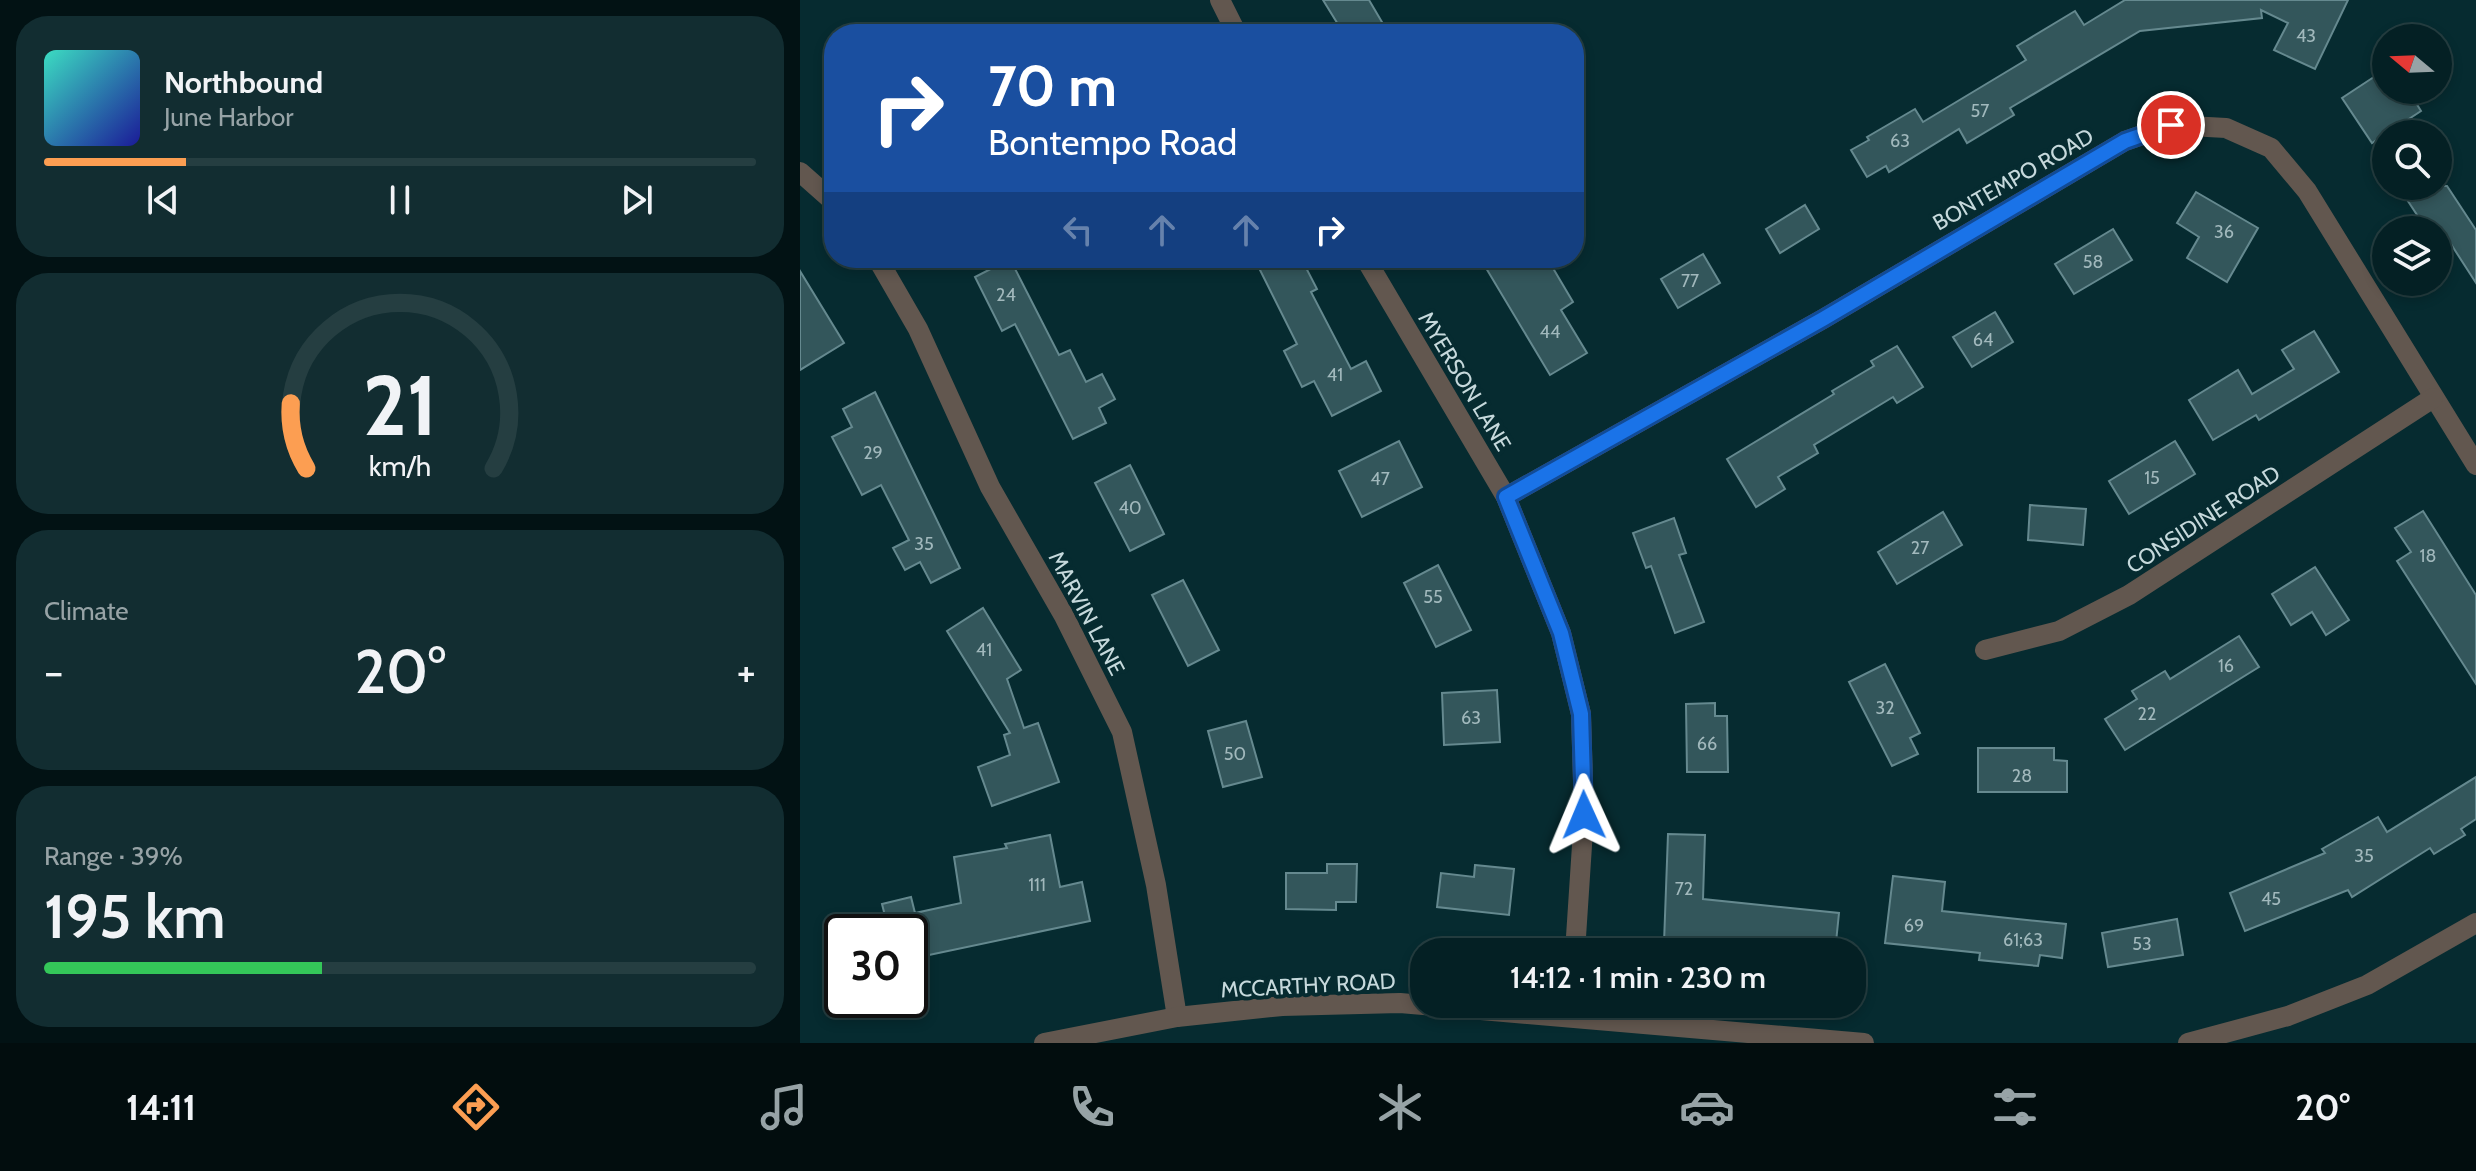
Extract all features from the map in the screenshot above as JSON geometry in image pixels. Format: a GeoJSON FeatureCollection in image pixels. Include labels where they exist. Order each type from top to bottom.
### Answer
{"type":"FeatureCollection","features":[{"type":"Feature","properties":{"kind":"street"},"geometry":{"type":"LineString","coordinates":[[1220,0],[1232,24]]}},
{"type":"Feature","properties":{"kind":"street","name":"BONTEMPO ROAD"},"geometry":{"type":"LineString","coordinates":[[1506,497],[1823,319],[2125,141],[2171,125],[2226,128],[2271,148],[2307,191],[2476,465]]}},
{"type":"Feature","properties":{"kind":"street"},"geometry":{"type":"LineString","coordinates":[[800,172],[824,193]]}},
{"type":"Feature","properties":{"kind":"street","name":"MARVIN LANE"},"geometry":{"type":"LineString","coordinates":[[883,268],[918,329],[990,487],[1064,616],[1122,732],[1156,885],[1177,1017]]}},
{"type":"Feature","properties":{"kind":"street","name":"MYERSON LANE"},"geometry":{"type":"LineString","coordinates":[[1371,268],[1506,497],[1561,633],[1581,714],[1584,815],[1576,938]]}},
{"type":"Feature","properties":{"kind":"street","name":"CONSIDINE ROAD"},"geometry":{"type":"LineString","coordinates":[[1985,650],[2059,631],[2129,595],[2433,398]]}},
{"type":"Feature","properties":{"kind":"street"},"geometry":{"type":"LineString","coordinates":[[2188,1043],[2288,1016],[2367,985],[2476,923]]}},
{"type":"Feature","properties":{"kind":"street","name":"MCCARTHY ROAD"},"geometry":{"type":"LineString","coordinates":[[1044,1043],[1177,1017],[1282,1006],[1410,1003]]}},
{"type":"Feature","properties":{"kind":"street","name":"MCCARTHY ROAD"},"geometry":{"type":"LineString","coordinates":[[1636,1018],[1864,1043]]}},
{"type":"Feature","properties":{"kind":"building"},"geometry":{"type":"Polygon","coordinates":[[[1323,0],[1369,0],[1383,24],[1338,24],[1323,0]]]}},
{"type":"Feature","properties":{"kind":"building"},"geometry":{"type":"Polygon","coordinates":[[[2125,0],[2348,0],[2315,69],[2274,50],[2288,23],[2261,10],[2262,18],[2140,31],[2010,108],[2014,115],[1967,143],[1959,129],[1889,172],[1886,166],[1867,177],[1851,150],[1869,140],[1867,137],[1915,109],[1923,122],[2026,60],[2017,46],[2075,11],[2084,25],[2125,0]]]}},
{"type":"Feature","properties":{"kind":"building"},"geometry":{"type":"Polygon","coordinates":[[[2372,78],[2372,104],[2417,104],[2421,111],[2407,120],[2372,120],[2372,143],[2342,98],[2372,78]]]}},
{"type":"Feature","properties":{"kind":"building"},"geometry":{"type":"Polygon","coordinates":[[[2196,192],[2258,228],[2227,282],[2187,258],[2199,237],[2177,223],[2196,192]]]}},
{"type":"Feature","properties":{"kind":"building"},"geometry":{"type":"Polygon","coordinates":[[[2452,194],[2476,230],[2476,283],[2452,246],[2452,216],[2418,216],[2407,200],[2452,200],[2452,194]]]}},
{"type":"Feature","properties":{"kind":"building"},"geometry":{"type":"Polygon","coordinates":[[[1805,205],[1819,229],[1780,253],[1766,229],[1805,205]]]}},
{"type":"Feature","properties":{"kind":"building"},"geometry":{"type":"Polygon","coordinates":[[[2113,229],[2132,260],[2074,294],[2055,264],[2113,229]]]}},
{"type":"Feature","properties":{"kind":"building"},"geometry":{"type":"Polygon","coordinates":[[[1703,254],[1720,283],[1678,308],[1661,279],[1703,254]]]}},
{"type":"Feature","properties":{"kind":"building"},"geometry":{"type":"Polygon","coordinates":[[[992,268],[1015,268],[1059,355],[1070,350],[1086,382],[1102,374],[1115,399],[1099,408],[1106,423],[1073,439],[1015,324],[1002,331],[975,277],[992,268]]]}},
{"type":"Feature","properties":{"kind":"building"},"geometry":{"type":"Polygon","coordinates":[[[1259,268],[1306,268],[1317,289],[1311,292],[1351,369],[1366,361],[1381,391],[1332,416],[1314,381],[1302,387],[1284,351],[1297,344],[1259,268]]]}},
{"type":"Feature","properties":{"kind":"building"},"geometry":{"type":"Polygon","coordinates":[[[1486,268],[1553,268],[1573,302],[1561,310],[1587,353],[1550,375],[1486,268]]]}},
{"type":"Feature","properties":{"kind":"building"},"geometry":{"type":"Polygon","coordinates":[[[800,271],[844,343],[800,370],[800,271]]]}},
{"type":"Feature","properties":{"kind":"building"},"geometry":{"type":"Polygon","coordinates":[[[1995,312],[2013,342],[1972,367],[1953,337],[1995,312]]]}},
{"type":"Feature","properties":{"kind":"building"},"geometry":{"type":"Polygon","coordinates":[[[2314,331],[2339,372],[2259,420],[2256,415],[2213,440],[2189,400],[2238,370],[2252,394],[2294,369],[2282,350],[2314,331]]]}},
{"type":"Feature","properties":{"kind":"building"},"geometry":{"type":"Polygon","coordinates":[[[1897,346],[1923,387],[1897,403],[1893,397],[1814,445],[1818,453],[1778,477],[1785,489],[1756,507],[1727,459],[1834,394],[1832,391],[1874,366],[1871,361],[1897,346]]]}},
{"type":"Feature","properties":{"kind":"building"},"geometry":{"type":"Polygon","coordinates":[[[875,392],[960,568],[931,583],[920,562],[905,570],[893,548],[909,540],[881,485],[862,495],[832,437],[852,427],[843,409],[875,392]]]}},
{"type":"Feature","properties":{"kind":"building"},"geometry":{"type":"Polygon","coordinates":[[[1399,441],[1422,487],[1362,517],[1339,471],[1399,441]]]}},
{"type":"Feature","properties":{"kind":"building"},"geometry":{"type":"Polygon","coordinates":[[[2175,441],[2195,474],[2129,514],[2109,481],[2175,441]]]}},
{"type":"Feature","properties":{"kind":"building"},"geometry":{"type":"Polygon","coordinates":[[[1130,465],[1164,534],[1130,551],[1095,483],[1130,465]]]}},
{"type":"Feature","properties":{"kind":"building"},"geometry":{"type":"Polygon","coordinates":[[[2030,505],[2086,509],[2083,545],[2028,540],[2030,505]]]}},
{"type":"Feature","properties":{"kind":"building"},"geometry":{"type":"Polygon","coordinates":[[[2423,511],[2476,595],[2476,684],[2397,561],[2411,552],[2395,528],[2423,511]]]}},
{"type":"Feature","properties":{"kind":"building"},"geometry":{"type":"Polygon","coordinates":[[[1943,512],[1962,545],[1897,584],[1878,552],[1943,512]]]}},
{"type":"Feature","properties":{"kind":"building"},"geometry":{"type":"Polygon","coordinates":[[[1674,518],[1686,553],[1679,555],[1704,622],[1675,633],[1651,566],[1646,568],[1633,533],[1674,518]]]}},
{"type":"Feature","properties":{"kind":"building"},"geometry":{"type":"Polygon","coordinates":[[[1438,565],[1471,630],[1436,647],[1404,583],[1438,565]]]}},
{"type":"Feature","properties":{"kind":"building"},"geometry":{"type":"Polygon","coordinates":[[[2315,567],[2349,620],[2326,635],[2312,612],[2291,625],[2272,594],[2315,567]]]}},
{"type":"Feature","properties":{"kind":"building"},"geometry":{"type":"Polygon","coordinates":[[[1183,580],[1219,650],[1188,666],[1152,595],[1183,580]]]}},
{"type":"Feature","properties":{"kind":"building"},"geometry":{"type":"Polygon","coordinates":[[[983,608],[1021,670],[1007,679],[1024,728],[1038,723],[1059,782],[992,806],[978,767],[1010,755],[1004,735],[1010,733],[947,631],[983,608]]]}},
{"type":"Feature","properties":{"kind":"building"},"geometry":{"type":"Polygon","coordinates":[[[2239,636],[2259,667],[2125,750],[2105,719],[2137,699],[2132,691],[2165,671],[2170,679],[2239,636]]]}},
{"type":"Feature","properties":{"kind":"building"},"geometry":{"type":"Polygon","coordinates":[[[1885,664],[1920,733],[1910,738],[1918,754],[1892,766],[1849,682],[1885,664]]]}},
{"type":"Feature","properties":{"kind":"building"},"geometry":{"type":"Polygon","coordinates":[[[1497,690],[1500,742],[1444,745],[1442,693],[1497,690]]]}},
{"type":"Feature","properties":{"kind":"building"},"geometry":{"type":"Polygon","coordinates":[[[1715,703],[1715,716],[1727,716],[1728,772],[1687,772],[1686,704],[1715,703]]]}},
{"type":"Feature","properties":{"kind":"building"},"geometry":{"type":"Polygon","coordinates":[[[1246,721],[1262,777],[1223,787],[1208,731],[1246,721]]]}},
{"type":"Feature","properties":{"kind":"building"},"geometry":{"type":"Polygon","coordinates":[[[1978,748],[2054,748],[2054,760],[2067,761],[2067,792],[1978,792],[1978,748]]]}},
{"type":"Feature","properties":{"kind":"building"},"geometry":{"type":"Polygon","coordinates":[[[2476,777],[2476,819],[2461,829],[2465,835],[2434,854],[2430,848],[2352,897],[2348,890],[2245,931],[2230,893],[2325,853],[2322,849],[2378,817],[2387,832],[2476,777]]]}},
{"type":"Feature","properties":{"kind":"building"},"geometry":{"type":"Polygon","coordinates":[[[1668,834],[1705,835],[1703,899],[1839,913],[1836,938],[1664,938],[1668,834]]]}},
{"type":"Feature","properties":{"kind":"building"},"geometry":{"type":"Polygon","coordinates":[[[1050,835],[1060,887],[1082,882],[1090,921],[928,955],[928,914],[884,914],[882,904],[911,897],[915,913],[961,903],[954,857],[1007,848],[1005,844],[1050,835]]]}},
{"type":"Feature","properties":{"kind":"building"},"geometry":{"type":"Polygon","coordinates":[[[1327,864],[1357,864],[1356,902],[1336,902],[1336,910],[1286,909],[1286,873],[1327,873],[1327,864]]]}},
{"type":"Feature","properties":{"kind":"building"},"geometry":{"type":"Polygon","coordinates":[[[1475,865],[1514,869],[1509,915],[1437,907],[1441,873],[1474,877],[1475,865]]]}},
{"type":"Feature","properties":{"kind":"building"},"geometry":{"type":"Polygon","coordinates":[[[1893,876],[1945,882],[1942,911],[2066,924],[2062,958],[2040,955],[2038,966],[1979,960],[1980,953],[1885,943],[1893,876]]]}},
{"type":"Feature","properties":{"kind":"building"},"geometry":{"type":"Polygon","coordinates":[[[2177,919],[2183,955],[2108,967],[2102,933],[2177,919]]]}},
{"type":"Feature","properties":{"kind":"route"},"geometry":{"type":"LineString","coordinates":[[1584,815],[1581,714],[1561,633],[1506,497],[1823,319],[2125,141],[2171,125]]}}]}
